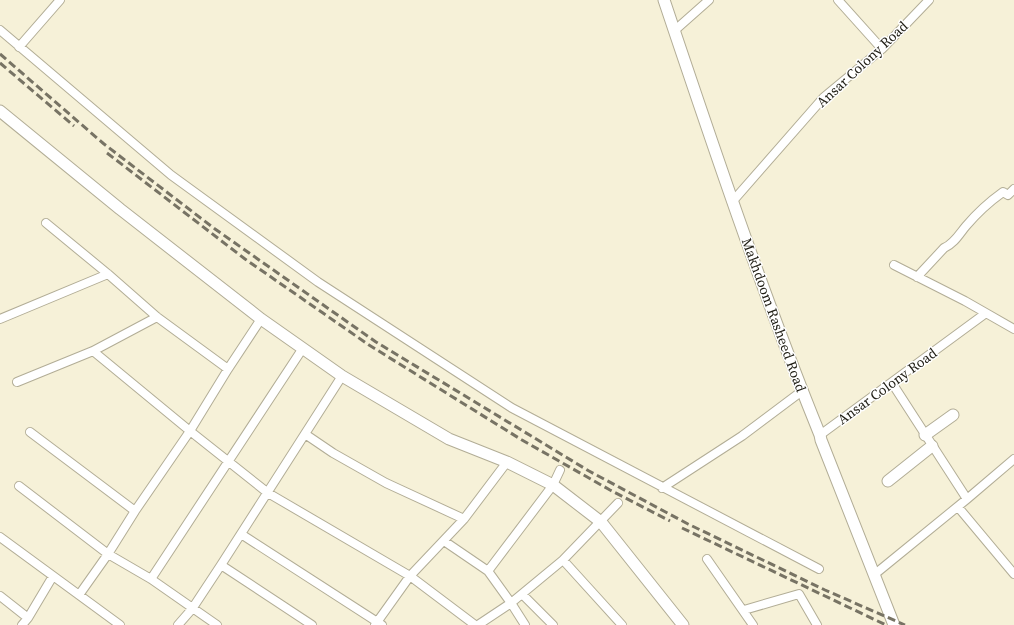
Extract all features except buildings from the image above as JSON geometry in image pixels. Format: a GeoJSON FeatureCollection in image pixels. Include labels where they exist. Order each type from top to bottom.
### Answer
{"type":"FeatureCollection","features":[{"type":"Feature","properties":{"kind":"street"},"geometry":{"type":"LineString","coordinates":[[19,47],[60,0]]}},
{"type":"Feature","properties":{"kind":"street","name":"Makhdoom Rasheed Road"},"geometry":{"type":"LineString","coordinates":[[664,0],[732,202],[802,392],[894,625]]}},
{"type":"Feature","properties":{"kind":"street"},"geometry":{"type":"LineString","coordinates":[[674,31],[709,0]]}},
{"type":"Feature","properties":{"kind":"street"},"geometry":{"type":"LineString","coordinates":[[838,0],[882,49]]}},
{"type":"Feature","properties":{"kind":"street","name":"Ansar Colony Road"},"geometry":{"type":"LineString","coordinates":[[732,202],[824,97],[882,49],[925,2]]}},
{"type":"Feature","properties":{"kind":"street"},"geometry":{"type":"LineString","coordinates":[[0,30],[171,175],[318,282],[512,408],[819,569]]}},
{"type":"Feature","properties":{"kind":"street"},"geometry":{"type":"LineString","coordinates":[[0,111],[120,209],[261,319],[342,376],[449,440],[507,462],[553,485],[601,522],[683,625]]}},
{"type":"Feature","properties":{"kind":"street"},"geometry":{"type":"LineString","coordinates":[[917,277],[944,248],[961,233],[986,205],[1003,192],[1008,195],[1014,189]]}},
{"type":"Feature","properties":{"kind":"street"},"geometry":{"type":"LineString","coordinates":[[46,223],[157,317],[228,369]]}},
{"type":"Feature","properties":{"kind":"street"},"geometry":{"type":"LineString","coordinates":[[894,265],[1014,329]]}},
{"type":"Feature","properties":{"kind":"street"},"geometry":{"type":"LineString","coordinates":[[0,319],[108,274]]}},
{"type":"Feature","properties":{"kind":"street","name":"Ansar Colony Road"},"geometry":{"type":"LineString","coordinates":[[820,435],[986,313]]}},
{"type":"Feature","properties":{"kind":"street"},"geometry":{"type":"LineString","coordinates":[[17,382],[93,351],[157,317]]}},
{"type":"Feature","properties":{"kind":"street"},"geometry":{"type":"LineString","coordinates":[[79,594],[108,554],[135,511],[190,431],[261,319]]}},
{"type":"Feature","properties":{"kind":"street"},"geometry":{"type":"LineString","coordinates":[[151,579],[303,348]]}},
{"type":"Feature","properties":{"kind":"street"},"geometry":{"type":"LineString","coordinates":[[93,351],[190,431],[268,492],[410,576],[475,625]]}},
{"type":"Feature","properties":{"kind":"street"},"geometry":{"type":"LineString","coordinates":[[178,625],[192,609],[221,565],[342,376]]}},
{"type":"Feature","properties":{"kind":"street"},"geometry":{"type":"LineString","coordinates":[[892,383],[967,499]]}},
{"type":"Feature","properties":{"kind":"street"},"geometry":{"type":"LineString","coordinates":[[662,488],[742,436],[802,392]]}},
{"type":"Feature","properties":{"kind":"street"},"geometry":{"type":"LineString","coordinates":[[925,435],[953,415]]}},
{"type":"Feature","properties":{"kind":"street"},"geometry":{"type":"LineString","coordinates":[[30,432],[135,511]]}},
{"type":"Feature","properties":{"kind":"street"},"geometry":{"type":"LineString","coordinates":[[305,434],[333,453],[386,483],[464,519]]}},
{"type":"Feature","properties":{"kind":"street"},"geometry":{"type":"LineString","coordinates":[[888,481],[932,446]]}},
{"type":"Feature","properties":{"kind":"street"},"geometry":{"type":"LineString","coordinates":[[875,574],[958,507],[1014,459]]}},
{"type":"Feature","properties":{"kind":"street"},"geometry":{"type":"LineString","coordinates":[[241,534],[378,624],[410,576],[464,519],[507,462]]}},
{"type":"Feature","properties":{"kind":"street"},"geometry":{"type":"LineString","coordinates":[[488,571],[553,485],[560,470]]}},
{"type":"Feature","properties":{"kind":"street"},"geometry":{"type":"LineString","coordinates":[[19,486],[108,554],[151,579],[217,625]]}},
{"type":"Feature","properties":{"kind":"street"},"geometry":{"type":"LineString","coordinates":[[478,625],[511,603],[563,560],[618,503]]}},
{"type":"Feature","properties":{"kind":"street"},"geometry":{"type":"LineString","coordinates":[[958,507],[1014,574]]}},
{"type":"Feature","properties":{"kind":"street"},"geometry":{"type":"LineString","coordinates":[[0,537],[120,625]]}},
{"type":"Feature","properties":{"kind":"street"},"geometry":{"type":"LineString","coordinates":[[444,541],[488,571],[525,625]]}},
{"type":"Feature","properties":{"kind":"street"},"geometry":{"type":"LineString","coordinates":[[707,559],[753,625]]}},
{"type":"Feature","properties":{"kind":"street"},"geometry":{"type":"LineString","coordinates":[[563,560],[622,625]]}},
{"type":"Feature","properties":{"kind":"street"},"geometry":{"type":"LineString","coordinates":[[221,565],[312,625]]}},
{"type":"Feature","properties":{"kind":"street"},"geometry":{"type":"LineString","coordinates":[[22,625],[28,618],[53,576]]}},
{"type":"Feature","properties":{"kind":"street"},"geometry":{"type":"LineString","coordinates":[[522,594],[553,625]]}},
{"type":"Feature","properties":{"kind":"street"},"geometry":{"type":"LineString","coordinates":[[744,610],[799,594],[817,625]]}},
{"type":"Feature","properties":{"kind":"street"},"geometry":{"type":"LineString","coordinates":[[0,596],[28,618]]}},
{"type":"Feature","properties":{"kind":"railway"},"geometry":{"type":"LineString","coordinates":[[0,54],[104,144],[215,229],[376,342],[589,471],[688,524],[825,590],[905,625]]}},
{"type":"Feature","properties":{"kind":"railway"},"geometry":{"type":"LineString","coordinates":[[0,63],[74,126]]}},
{"type":"Feature","properties":{"kind":"railway"},"geometry":{"type":"LineString","coordinates":[[107,153],[245,259],[369,345],[522,440],[610,490],[670,521]]}},
{"type":"Feature","properties":{"kind":"railway"},"geometry":{"type":"LineString","coordinates":[[682,528],[886,625]]}}]}
